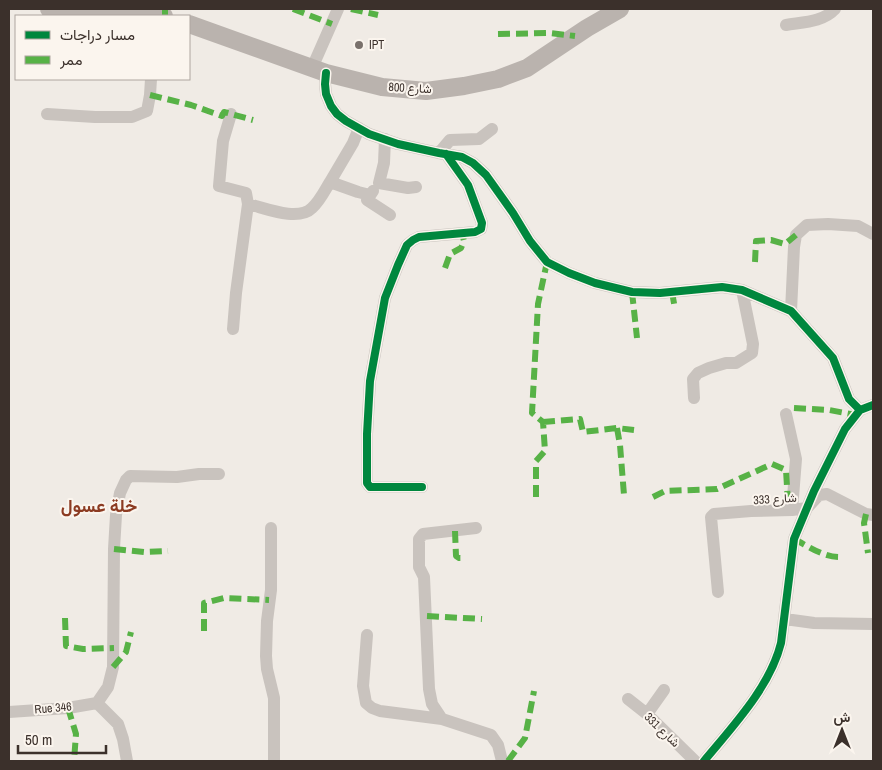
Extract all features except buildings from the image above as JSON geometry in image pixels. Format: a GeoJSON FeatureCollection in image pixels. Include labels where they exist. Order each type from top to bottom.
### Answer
{"type":"FeatureCollection","features":[{"type":"Feature","properties":{"kind":"main road"},"geometry":{"type":"LineString","coordinates":[[49,9],[142,15]]}},
{"type":"Feature","properties":{"kind":"main road","name":"شارع 800"},"geometry":{"type":"LineString","coordinates":[[190,24],[319,71],[382,86],[426,91],[498,79],[527,68],[587,28],[620,9]]}},
{"type":"Feature","properties":{"kind":"street"},"geometry":{"type":"LineString","coordinates":[[338,9],[319,71],[331,106],[337,114],[369,134],[398,144],[462,157],[473,163],[486,175],[530,241],[547,262],[569,273],[595,283],[632,292],[660,293],[722,287],[742,290],[791,311],[833,358],[849,398],[860,410]]}},
{"type":"Feature","properties":{"kind":"street"},"geometry":{"type":"LineString","coordinates":[[786,25],[823,19],[835,9]]}},
{"type":"Feature","properties":{"kind":"street"},"geometry":{"type":"LineString","coordinates":[[47,114],[132,117],[147,111],[150,80]]}},
{"type":"Feature","properties":{"kind":"street"},"geometry":{"type":"LineString","coordinates":[[230,114],[223,141],[219,186],[246,193],[248,204],[233,329]]}},
{"type":"Feature","properties":{"kind":"street"},"geometry":{"type":"LineString","coordinates":[[248,204],[290,214],[299,214],[312,209],[353,143],[359,128]]}},
{"type":"Feature","properties":{"kind":"street"},"geometry":{"type":"LineString","coordinates":[[442,154],[450,140],[479,139],[492,129]]}},
{"type":"Feature","properties":{"kind":"street"},"geometry":{"type":"LineString","coordinates":[[385,139],[384,163],[378,183],[367,200],[390,215]]}},
{"type":"Feature","properties":{"kind":"street"},"geometry":{"type":"LineString","coordinates":[[422,488],[370,487],[367,483],[370,381],[385,298],[407,245],[419,237],[475,232],[481,229],[482,223],[468,185],[442,154]]}},
{"type":"Feature","properties":{"kind":"street"},"geometry":{"type":"LineString","coordinates":[[330,182],[370,195]]}},
{"type":"Feature","properties":{"kind":"street"},"geometry":{"type":"LineString","coordinates":[[378,183],[408,188],[416,187]]}},
{"type":"Feature","properties":{"kind":"street"},"geometry":{"type":"LineString","coordinates":[[791,311],[796,235],[807,225],[858,226],[872,239]]}},
{"type":"Feature","properties":{"kind":"street"},"geometry":{"type":"LineString","coordinates":[[694,398],[693,379],[698,373],[726,363],[736,363],[752,353],[753,344],[742,290]]}},
{"type":"Feature","properties":{"kind":"street"},"geometry":{"type":"LineString","coordinates":[[704,761],[747,707],[770,673],[778,657],[782,643],[794,539],[814,491],[845,429],[860,410],[873,405]]}},
{"type":"Feature","properties":{"kind":"street"},"geometry":{"type":"LineString","coordinates":[[786,414],[796,458],[792,510]]}},
{"type":"Feature","properties":{"kind":"street"},"geometry":{"type":"LineString","coordinates":[[127,761],[118,724],[97,703],[108,687],[113,666],[114,549],[116,515],[120,493],[130,476],[177,478],[199,474],[219,474]]}},
{"type":"Feature","properties":{"kind":"street","name":"شارع 333"},"geometry":{"type":"LineString","coordinates":[[718,592],[711,517],[714,514],[807,508],[819,495],[827,494],[866,514],[873,515]]}},
{"type":"Feature","properties":{"kind":"street"},"geometry":{"type":"LineString","coordinates":[[271,528],[271,590],[267,621],[266,656],[274,698],[274,761]]}},
{"type":"Feature","properties":{"kind":"street"},"geometry":{"type":"LineString","coordinates":[[442,719],[432,704],[429,689],[424,577],[419,567],[419,539],[423,534],[476,528]]}},
{"type":"Feature","properties":{"kind":"street"},"geometry":{"type":"LineString","coordinates":[[784,619],[814,623],[873,624]]}},
{"type":"Feature","properties":{"kind":"street"},"geometry":{"type":"LineString","coordinates":[[367,635],[363,686],[366,703],[372,708],[442,719],[491,735],[498,745],[502,761]]}},
{"type":"Feature","properties":{"kind":"street"},"geometry":{"type":"LineString","coordinates":[[647,714],[664,690]]}},
{"type":"Feature","properties":{"kind":"street","name":"شارع 331"},"geometry":{"type":"LineString","coordinates":[[628,699],[647,714],[695,761]]}},
{"type":"Feature","properties":{"kind":"street","name":"Rue 346"},"geometry":{"type":"LineString","coordinates":[[9,712],[68,708],[97,703]]}},
{"type":"Feature","properties":{"kind":"marked path"},"geometry":{"type":"LineString","coordinates":[[165,9],[165,15]]}},
{"type":"Feature","properties":{"kind":"marked path"},"geometry":{"type":"LineString","coordinates":[[293,9],[332,24]]}},
{"type":"Feature","properties":{"kind":"marked path"},"geometry":{"type":"LineString","coordinates":[[351,9],[378,15]]}},
{"type":"Feature","properties":{"kind":"marked path"},"geometry":{"type":"LineString","coordinates":[[498,34],[550,33],[575,36]]}},
{"type":"Feature","properties":{"kind":"marked path"},"geometry":{"type":"LineString","coordinates":[[150,95],[191,105],[222,116],[224,112],[253,120]]}},
{"type":"Feature","properties":{"kind":"marked path"},"geometry":{"type":"LineString","coordinates":[[445,268],[450,254],[461,248],[464,241],[462,233]]}},
{"type":"Feature","properties":{"kind":"marked path"},"geometry":{"type":"LineString","coordinates":[[755,262],[756,241],[771,240],[785,244],[796,235]]}},
{"type":"Feature","properties":{"kind":"marked path"},"geometry":{"type":"LineString","coordinates":[[536,497],[536,461],[545,451],[543,422],[532,413],[538,304],[547,262]]}},
{"type":"Feature","properties":{"kind":"marked path"},"geometry":{"type":"LineString","coordinates":[[632,292],[637,338]]}},
{"type":"Feature","properties":{"kind":"marked path"},"geometry":{"type":"LineString","coordinates":[[672,292],[675,309]]}},
{"type":"Feature","properties":{"kind":"marked path"},"geometry":{"type":"LineString","coordinates":[[794,408],[829,410],[856,415]]}},
{"type":"Feature","properties":{"kind":"marked path"},"geometry":{"type":"LineString","coordinates":[[543,422],[580,419],[583,432],[617,428],[634,430]]}},
{"type":"Feature","properties":{"kind":"marked path"},"geometry":{"type":"LineString","coordinates":[[617,428],[624,495]]}},
{"type":"Feature","properties":{"kind":"marked path"},"geometry":{"type":"LineString","coordinates":[[653,497],[665,491],[717,489],[772,464],[786,470],[788,503],[792,507]]}},
{"type":"Feature","properties":{"kind":"marked path"},"geometry":{"type":"LineString","coordinates":[[866,514],[864,523],[868,553]]}},
{"type":"Feature","properties":{"kind":"marked path"},"geometry":{"type":"LineString","coordinates":[[455,531],[456,556],[466,558]]}},
{"type":"Feature","properties":{"kind":"marked path"},"geometry":{"type":"LineString","coordinates":[[794,539],[821,553],[839,557]]}},
{"type":"Feature","properties":{"kind":"marked path"},"geometry":{"type":"LineString","coordinates":[[114,549],[144,552],[168,551]]}},
{"type":"Feature","properties":{"kind":"marked path"},"geometry":{"type":"LineString","coordinates":[[204,631],[204,603],[224,598],[269,600]]}},
{"type":"Feature","properties":{"kind":"marked path"},"geometry":{"type":"LineString","coordinates":[[427,616],[482,619]]}},
{"type":"Feature","properties":{"kind":"marked path"},"geometry":{"type":"LineString","coordinates":[[65,618],[66,646],[83,649],[114,648]]}},
{"type":"Feature","properties":{"kind":"marked path"},"geometry":{"type":"LineString","coordinates":[[113,667],[126,652],[131,632]]}},
{"type":"Feature","properties":{"kind":"marked path"},"geometry":{"type":"LineString","coordinates":[[508,761],[525,738],[534,691]]}},
{"type":"Feature","properties":{"kind":"marked path"},"geometry":{"type":"LineString","coordinates":[[68,708],[76,734],[74,761]]}},
{"type":"Feature","properties":{"kind":"cycle path"},"geometry":{"type":"LineString","coordinates":[[326,73],[326,94],[331,106],[346,121],[369,134],[398,144],[462,157],[473,163],[486,175],[530,241],[547,262],[595,283],[632,292],[660,293],[722,287],[742,290],[791,311],[833,358],[849,399],[860,410],[873,405]]}},
{"type":"Feature","properties":{"kind":"cycle path"},"geometry":{"type":"LineString","coordinates":[[422,487],[370,487],[367,483],[370,381],[385,298],[407,245],[419,237],[475,232],[481,229],[482,223],[468,185],[446,154]]}},
{"type":"Feature","properties":{"kind":"cycle path"},"geometry":{"type":"LineString","coordinates":[[704,761],[749,705],[776,659],[781,643],[794,539],[814,491],[845,429],[860,410]]}},
{"type":"Feature","properties":{"kind":"place","name":"IPT"},"geometry":{"type":"Point","coordinates":[359,45]}},
{"type":"Feature","properties":{"kind":"district","name":"خلة عسول"},"geometry":{"type":"Point","coordinates":[99,505]}}]}
